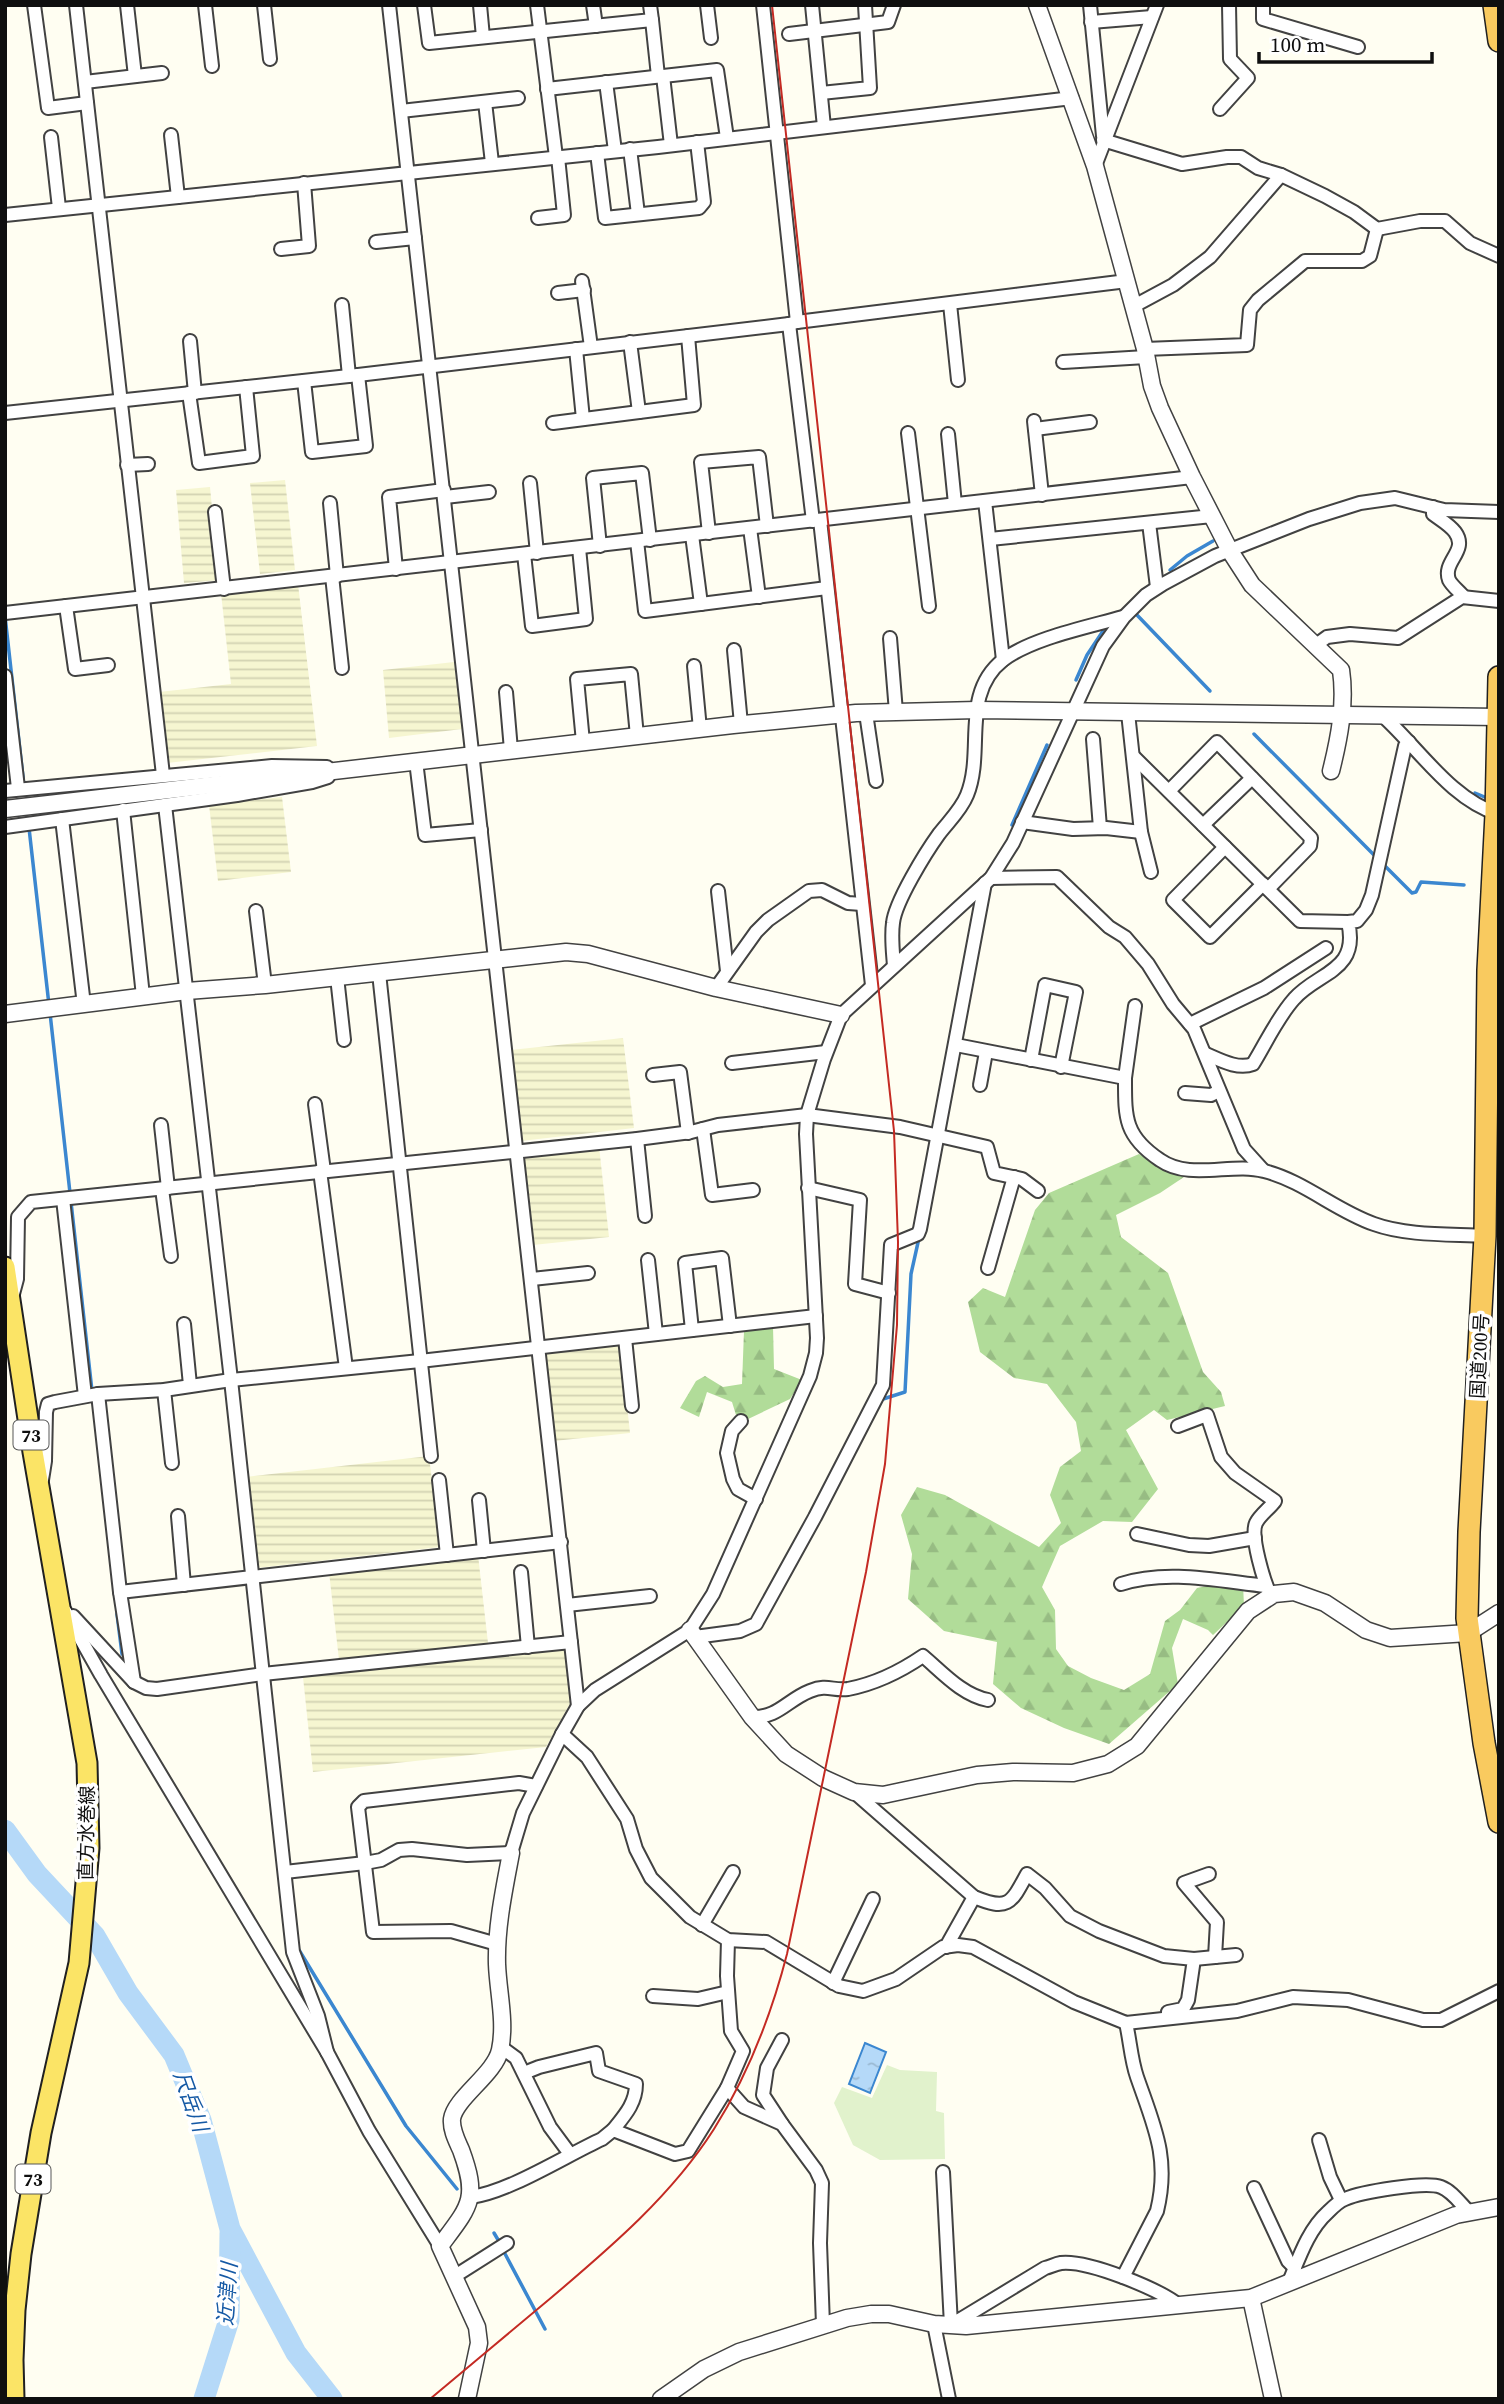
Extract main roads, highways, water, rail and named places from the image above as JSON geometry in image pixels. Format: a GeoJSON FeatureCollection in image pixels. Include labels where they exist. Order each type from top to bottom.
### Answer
{"type":"FeatureCollection","features":[{"type":"Feature","properties":{"kind":"highway"},"geometry":{"type":"LineString","coordinates":[[1494,5],[1499,41]]}},
{"type":"Feature","properties":{"kind":"highway","name":"国道200号"},"geometry":{"type":"LineString","coordinates":[[1499,677],[1494,970],[1485,1236],[1469,1532],[1468,1633],[1499,1822]]}},
{"type":"Feature","properties":{"kind":"main road","name":"直方水巻線"},"geometry":{"type":"LineString","coordinates":[[5,1267],[40,1492],[87,1763],[89,1848],[79,1963],[28,2201],[15,2310],[14,2399]]}},
{"type":"Feature","properties":{"kind":"water"},"geometry":{"type":"Polygon","coordinates":[[[865,2043],[886,2052],[870,2093],[849,2084],[865,2043]]]}},
{"type":"Feature","properties":{"kind":"waterway"},"geometry":{"type":"LineString","coordinates":[[1170,570],[1187,556],[1213,541]]}},
{"type":"Feature","properties":{"kind":"waterway"},"geometry":{"type":"LineString","coordinates":[[1137,615],[1210,691]]}},
{"type":"Feature","properties":{"kind":"waterway"},"geometry":{"type":"LineString","coordinates":[[5,616],[24,786]]}},
{"type":"Feature","properties":{"kind":"waterway"},"geometry":{"type":"LineString","coordinates":[[1076,680],[1087,655],[1103,631]]}},
{"type":"Feature","properties":{"kind":"waterway"},"geometry":{"type":"LineString","coordinates":[[1254,734],[1377,858]]}},
{"type":"Feature","properties":{"kind":"waterway"},"geometry":{"type":"LineString","coordinates":[[1012,825],[1047,745]]}},
{"type":"Feature","properties":{"kind":"waterway"},"geometry":{"type":"LineString","coordinates":[[1475,793],[1487,798]]}},
{"type":"Feature","properties":{"kind":"waterway"},"geometry":{"type":"LineString","coordinates":[[29,828],[49,1005]]}},
{"type":"Feature","properties":{"kind":"waterway"},"geometry":{"type":"LineString","coordinates":[[1383,864],[1412,893],[1416,892],[1421,882],[1464,885]]}},
{"type":"Feature","properties":{"kind":"waterway"},"geometry":{"type":"LineString","coordinates":[[50,1013],[92,1391]]}},
{"type":"Feature","properties":{"kind":"waterway"},"geometry":{"type":"LineString","coordinates":[[880,1400],[905,1392],[911,1274],[919,1238]]}},
{"type":"Feature","properties":{"kind":"waterway"},"geometry":{"type":"LineString","coordinates":[[117,1614],[122,1654]]}},
{"type":"Feature","properties":{"kind":"waterway","name":"尺岳川"},"geometry":{"type":"LineString","coordinates":[[5,1830],[37,1874],[95,1936],[128,1993],[174,2055],[201,2120],[230,2229],[296,2353],[332,2399]]}},
{"type":"Feature","properties":{"kind":"waterway"},"geometry":{"type":"LineString","coordinates":[[299,1950],[406,2126],[457,2189]]}},
{"type":"Feature","properties":{"kind":"waterway","name":"近津川"},"geometry":{"type":"LineString","coordinates":[[204,2399],[229,2320],[230,2233]]}},
{"type":"Feature","properties":{"kind":"waterway"},"geometry":{"type":"LineString","coordinates":[[494,2233],[500,2243]]}},
{"type":"Feature","properties":{"kind":"waterway"},"geometry":{"type":"LineString","coordinates":[[503,2250],[545,2329]]}},
{"type":"Feature","properties":{"kind":"tram line"},"geometry":{"type":"LineString","coordinates":[[430,2399],[574,2278],[660,2198],[714,2129],[748,2066],[774,2000],[787,1954],[866,1572],[885,1464],[897,1325],[898,1242],[894,1131],[772,5]]}}]}
